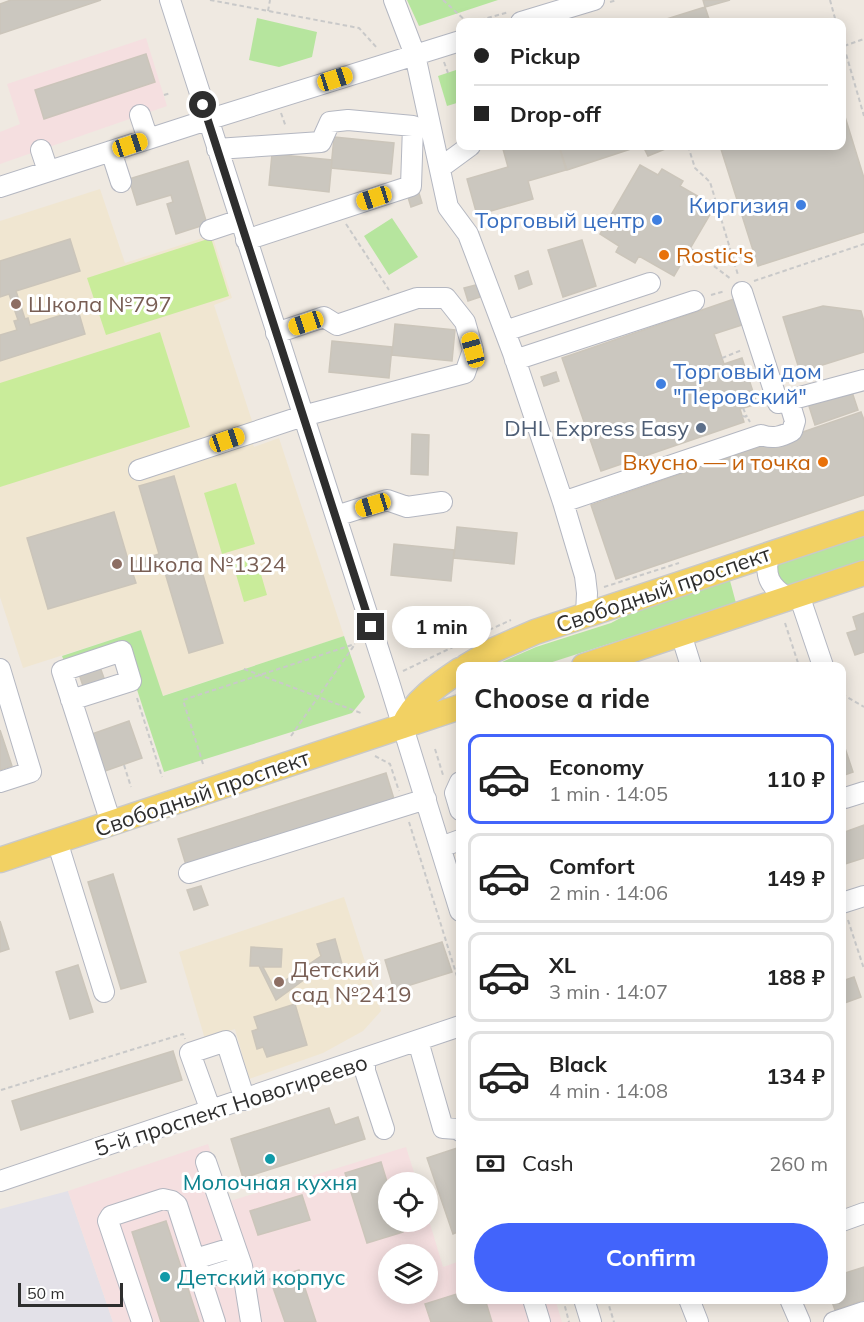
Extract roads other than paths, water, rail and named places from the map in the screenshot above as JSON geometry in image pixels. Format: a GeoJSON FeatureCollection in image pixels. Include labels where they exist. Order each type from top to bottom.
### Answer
{"type":"FeatureCollection","features":[{"type":"Feature","properties":{"kind":"main road","name":"Свободный проспект"},"geometry":{"type":"LineString","coordinates":[[474,662],[514,640],[864,523]]}},
{"type":"Feature","properties":{"kind":"main road"},"geometry":{"type":"LineString","coordinates":[[596,662],[864,573]]}},
{"type":"Feature","properties":{"kind":"main road"},"geometry":{"type":"LineString","coordinates":[[403,726],[416,706],[456,673]]}},
{"type":"Feature","properties":{"kind":"main road","name":"Свободный проспект"},"geometry":{"type":"LineString","coordinates":[[0,860],[456,708]]}},
{"type":"Feature","properties":{"kind":"street"},"geometry":{"type":"LineString","coordinates":[[170,0],[456,898]]}},
{"type":"Feature","properties":{"kind":"street"},"geometry":{"type":"LineString","coordinates":[[394,0],[415,55],[448,207],[468,234],[505,331],[563,502],[585,576],[588,593],[586,615]]}},
{"type":"Feature","properties":{"kind":"street"},"geometry":{"type":"LineString","coordinates":[[534,18],[594,0]]}},
{"type":"Feature","properties":{"kind":"street"},"geometry":{"type":"LineString","coordinates":[[0,187],[456,42]]}},
{"type":"Feature","properties":{"kind":"street"},"geometry":{"type":"LineString","coordinates":[[140,115],[148,139]]}},
{"type":"Feature","properties":{"kind":"street"},"geometry":{"type":"LineString","coordinates":[[217,148],[321,142],[330,122],[348,120],[413,126],[411,186],[246,240]]}},
{"type":"Feature","properties":{"kind":"street"},"geometry":{"type":"LineString","coordinates":[[41,150],[48,171]]}},
{"type":"Feature","properties":{"kind":"street"},"geometry":{"type":"LineString","coordinates":[[440,168],[465,150]]}},
{"type":"Feature","properties":{"kind":"street"},"geometry":{"type":"LineString","coordinates":[[111,151],[122,182]]}},
{"type":"Feature","properties":{"kind":"street"},"geometry":{"type":"LineString","coordinates":[[210,230],[240,220]]}},
{"type":"Feature","properties":{"kind":"street"},"geometry":{"type":"LineString","coordinates":[[505,331],[650,283]]}},
{"type":"Feature","properties":{"kind":"street"},"geometry":{"type":"LineString","coordinates":[[739,286],[778,403],[863,384]]}},
{"type":"Feature","properties":{"kind":"street"},"geometry":{"type":"LineString","coordinates":[[139,470],[303,416],[465,373],[473,350],[465,322],[446,298],[417,298],[337,325],[324,317],[276,333]]}},
{"type":"Feature","properties":{"kind":"street"},"geometry":{"type":"LineString","coordinates":[[515,360],[694,301]]}},
{"type":"Feature","properties":{"kind":"street"},"geometry":{"type":"LineString","coordinates":[[563,502],[761,435],[770,438],[780,437],[792,431],[795,421],[789,400]]}},
{"type":"Feature","properties":{"kind":"street"},"geometry":{"type":"LineString","coordinates":[[336,516],[387,500],[407,507],[442,502]]}},
{"type":"Feature","properties":{"kind":"street"},"geometry":{"type":"LineString","coordinates":[[769,554],[766,567],[769,580],[777,591],[794,596],[821,662]]}},
{"type":"Feature","properties":{"kind":"street"},"geometry":{"type":"LineString","coordinates":[[681,634],[690,662]]}},
{"type":"Feature","properties":{"kind":"street"},"geometry":{"type":"LineString","coordinates":[[71,700],[131,681],[122,651],[62,671],[71,700],[111,823]]}},
{"type":"Feature","properties":{"kind":"street"},"geometry":{"type":"LineString","coordinates":[[0,669],[31,772],[0,782]]}},
{"type":"Feature","properties":{"kind":"street"},"geometry":{"type":"LineString","coordinates":[[846,798],[864,792]]}},
{"type":"Feature","properties":{"kind":"street"},"geometry":{"type":"LineString","coordinates":[[189,873],[426,799]]}},
{"type":"Feature","properties":{"kind":"street"},"geometry":{"type":"LineString","coordinates":[[57,841],[104,992]]}},
{"type":"Feature","properties":{"kind":"street"},"geometry":{"type":"LineString","coordinates":[[441,847],[456,841]]}},
{"type":"Feature","properties":{"kind":"street"},"geometry":{"type":"LineString","coordinates":[[846,902],[864,896]]}},
{"type":"Feature","properties":{"kind":"street","name":"5-й проспект Новогиреево"},"geometry":{"type":"LineString","coordinates":[[0,1181],[365,1060],[456,1027]]}},
{"type":"Feature","properties":{"kind":"street"},"geometry":{"type":"LineString","coordinates":[[211,1111],[190,1053],[226,1041],[245,1100]]}},
{"type":"Feature","properties":{"kind":"street"},"geometry":{"type":"LineString","coordinates":[[418,1041],[443,1128],[456,1129]]}},
{"type":"Feature","properties":{"kind":"street"},"geometry":{"type":"LineString","coordinates":[[365,1060],[365,1071],[384,1129]]}},
{"type":"Feature","properties":{"kind":"street"},"geometry":{"type":"LineString","coordinates":[[207,1162],[242,1266],[251,1322]]}},
{"type":"Feature","properties":{"kind":"street"},"geometry":{"type":"LineString","coordinates":[[142,1322],[108,1221],[111,1216],[163,1199],[177,1205],[215,1322]]}},
{"type":"Feature","properties":{"kind":"street"},"geometry":{"type":"LineString","coordinates":[[846,1220],[864,1214]]}},
{"type":"Feature","properties":{"kind":"street"},"geometry":{"type":"LineString","coordinates":[[195,1259],[235,1247]]}},
{"type":"Feature","properties":{"kind":"street"},"geometry":{"type":"LineString","coordinates":[[201,1279],[242,1266]]}},
{"type":"Feature","properties":{"kind":"street"},"geometry":{"type":"LineString","coordinates":[[535,1304],[540,1322]]}},
{"type":"Feature","properties":{"kind":"street"},"geometry":{"type":"LineString","coordinates":[[691,1304],[698,1322]]}},
{"type":"Feature","properties":{"kind":"street"},"geometry":{"type":"LineString","coordinates":[[792,1304],[800,1322]]}},
{"type":"Feature","properties":{"kind":"street"},"geometry":{"type":"LineString","coordinates":[[834,1322],[864,1312]]}},
{"type":"Feature","properties":{"kind":"place","name":"Киргизия"},"geometry":{"type":"Point","coordinates":[801,205]}},
{"type":"Feature","properties":{"kind":"place","name":"Торговый центр"},"geometry":{"type":"Point","coordinates":[657,220]}},
{"type":"Feature","properties":{"kind":"place","name":"Rostic's"},"geometry":{"type":"Point","coordinates":[664,255]}},
{"type":"Feature","properties":{"kind":"place","name":"Школа №797"},"geometry":{"type":"Point","coordinates":[16,304]}},
{"type":"Feature","properties":{"kind":"place","name":"Торговый дом \"Перовский\""},"geometry":{"type":"Point","coordinates":[661,384]}},
{"type":"Feature","properties":{"kind":"place","name":"DHL Express Easy"},"geometry":{"type":"Point","coordinates":[701,428]}},
{"type":"Feature","properties":{"kind":"place","name":"Вкусно — и точка"},"geometry":{"type":"Point","coordinates":[823,462]}},
{"type":"Feature","properties":{"kind":"place","name":"Школа №1324"},"geometry":{"type":"Point","coordinates":[117,564]}},
{"type":"Feature","properties":{"kind":"place","name":"Детский сад №2419"},"geometry":{"type":"Point","coordinates":[279,982]}},
{"type":"Feature","properties":{"kind":"place","name":"Молочная кухня"},"geometry":{"type":"Point","coordinates":[270,1159]}},
{"type":"Feature","properties":{"kind":"place","name":"Детский корпус"},"geometry":{"type":"Point","coordinates":[165,1277]}}]}
